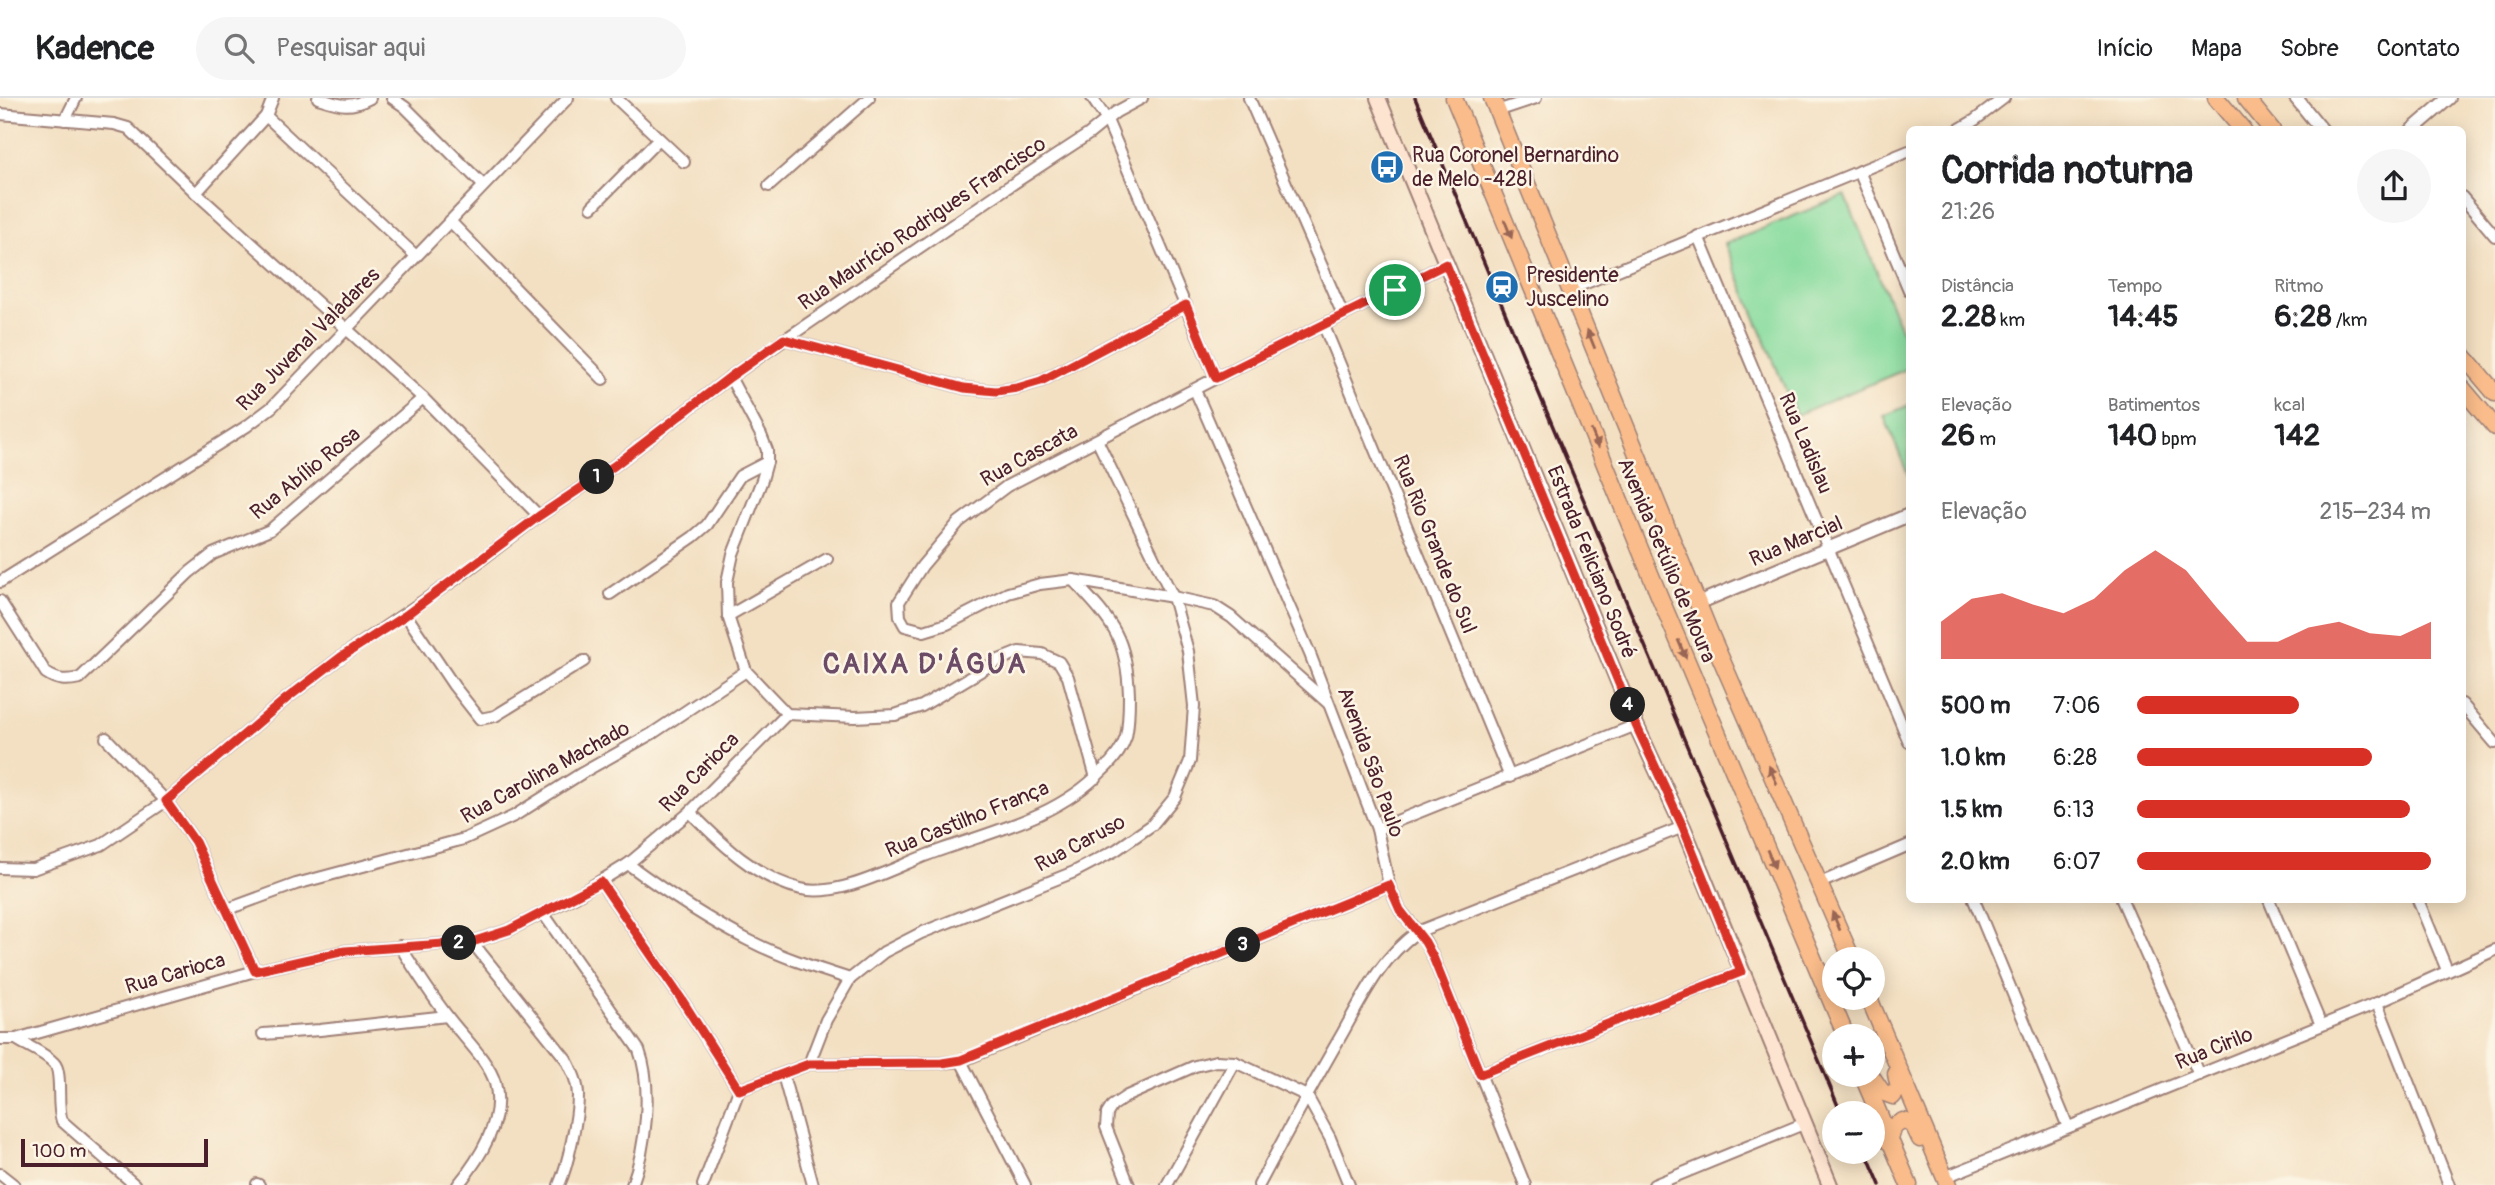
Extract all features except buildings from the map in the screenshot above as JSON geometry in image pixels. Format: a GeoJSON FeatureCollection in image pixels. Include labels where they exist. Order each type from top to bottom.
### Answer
{"type":"FeatureCollection","features":[{"type":"Feature","properties":{"kind":"main road","name":"Estrada Feliciano Sodré"},"geometry":{"type":"LineString","coordinates":[[1378,98],[1636,725],[1683,827],[1830,1185]]}},
{"type":"Feature","properties":{"kind":"main road","name":"Avenida Getúlio de Moura"},"geometry":{"type":"LineString","coordinates":[[1454,98],[1661,600],[1842,1024]]}},
{"type":"Feature","properties":{"kind":"main road"},"geometry":{"type":"LineString","coordinates":[[2216,98],[2240,126]]}},
{"type":"Feature","properties":{"kind":"main road"},"geometry":{"type":"LineString","coordinates":[[2246,98],[2269,126]]}},
{"type":"Feature","properties":{"kind":"main road","name":"Avenida Getúlio de Moura"},"geometry":{"type":"LineString","coordinates":[[1494,104],[1698,603],[1847,947]]}},
{"type":"Feature","properties":{"kind":"main road"},"geometry":{"type":"LineString","coordinates":[[2466,359],[2495,393]]}},
{"type":"Feature","properties":{"kind":"main road"},"geometry":{"type":"LineString","coordinates":[[2466,393],[2495,427]]}},
{"type":"Feature","properties":{"kind":"main road"},"geometry":{"type":"LineString","coordinates":[[1873,1010],[1947,1181]]}},
{"type":"Feature","properties":{"kind":"main road"},"geometry":{"type":"LineString","coordinates":[[1879,1087],[1893,1096],[1897,1093],[1899,1084],[1889,1045]]}},
{"type":"Feature","properties":{"kind":"main road"},"geometry":{"type":"LineString","coordinates":[[1867,1087],[1909,1185]]}},
{"type":"Feature","properties":{"kind":"main road"},"geometry":{"type":"LineString","coordinates":[[1889,1142],[1897,1123],[1913,1124],[1936,1172],[1947,1181]]}},
{"type":"Feature","properties":{"kind":"street"},"geometry":{"type":"LineString","coordinates":[[65,120],[76,98]]}},
{"type":"Feature","properties":{"kind":"street"},"geometry":{"type":"LineString","coordinates":[[196,193],[266,116],[273,98]]}},
{"type":"Feature","properties":{"kind":"street"},"geometry":{"type":"LineString","coordinates":[[318,98],[349,106],[370,98]]}},
{"type":"Feature","properties":{"kind":"street"},"geometry":{"type":"LineString","coordinates":[[392,98],[405,107],[483,185]]}},
{"type":"Feature","properties":{"kind":"street","name":"Rua Juvenal Valadares"},"geometry":{"type":"LineString","coordinates":[[0,582],[247,426],[272,407],[568,98]]}},
{"type":"Feature","properties":{"kind":"street"},"geometry":{"type":"LineString","coordinates":[[616,98],[684,162]]}},
{"type":"Feature","properties":{"kind":"street"},"geometry":{"type":"LineString","coordinates":[[769,186],[869,98]]}},
{"type":"Feature","properties":{"kind":"street"},"geometry":{"type":"LineString","coordinates":[[1092,98],[1107,120],[1216,378]]}},
{"type":"Feature","properties":{"kind":"street","name":"Rua Maurício Rodrigues Francisco"},"geometry":{"type":"LineString","coordinates":[[0,868],[33,869],[101,845],[166,801],[286,699],[341,657],[406,615],[539,516],[614,466],[730,377],[1089,134],[1116,112],[1142,98]]}},
{"type":"Feature","properties":{"kind":"street"},"geometry":{"type":"LineString","coordinates":[[1249,98],[1343,316]]}},
{"type":"Feature","properties":{"kind":"street"},"geometry":{"type":"LineString","coordinates":[[1494,104],[1536,98]]}},
{"type":"Feature","properties":{"kind":"street"},"geometry":{"type":"LineString","coordinates":[[1979,125],[2004,98]]}},
{"type":"Feature","properties":{"kind":"street"},"geometry":{"type":"LineString","coordinates":[[2296,98],[2319,126]]}},
{"type":"Feature","properties":{"kind":"street"},"geometry":{"type":"LineString","coordinates":[[2417,126],[2449,98]]}},
{"type":"Feature","properties":{"kind":"street"},"geometry":{"type":"LineString","coordinates":[[0,114],[114,124],[128,128],[423,398],[539,516]]}},
{"type":"Feature","properties":{"kind":"street"},"geometry":{"type":"LineString","coordinates":[[266,116],[416,256]]}},
{"type":"Feature","properties":{"kind":"street"},"geometry":{"type":"LineString","coordinates":[[592,207],[659,139]]}},
{"type":"Feature","properties":{"kind":"street"},"geometry":{"type":"LineString","coordinates":[[1571,289],[1906,152]]}},
{"type":"Feature","properties":{"kind":"street"},"geometry":{"type":"LineString","coordinates":[[1859,172],[1906,283]]}},
{"type":"Feature","properties":{"kind":"street"},"geometry":{"type":"LineString","coordinates":[[2466,202],[2495,236]]}},
{"type":"Feature","properties":{"kind":"street"},"geometry":{"type":"LineString","coordinates":[[450,221],[603,379]]}},
{"type":"Feature","properties":{"kind":"street","name":"Rua Ladislau"},"geometry":{"type":"LineString","coordinates":[[1698,236],[1906,736]]}},
{"type":"Feature","properties":{"kind":"street","name":"Rua Cascata"},"geometry":{"type":"LineString","coordinates":[[1328,703],[1231,617],[1214,606],[1073,580],[1040,584],[1008,593],[947,624],[924,631],[905,626],[900,617],[900,602],[922,566],[959,523],[1007,486],[1446,264]]}},
{"type":"Feature","properties":{"kind":"street"},"geometry":{"type":"LineString","coordinates":[[784,339],[964,388],[996,391],[1041,381],[1186,305]]}},
{"type":"Feature","properties":{"kind":"street","name":"Rua Rio Grande do Sul"},"geometry":{"type":"LineString","coordinates":[[1324,326],[1510,777]]}},
{"type":"Feature","properties":{"kind":"street"},"geometry":{"type":"LineString","coordinates":[[730,377],[767,450],[762,480],[733,555],[727,582],[728,616],[746,671],[787,714],[855,717],[895,715],[922,706],[999,660],[1019,652],[1042,654],[1059,662],[1068,677],[1096,778]]}},
{"type":"Feature","properties":{"kind":"street","name":"Avenida São Paulo"},"geometry":{"type":"LineString","coordinates":[[1195,390],[1310,654],[1377,829],[1389,885],[1400,910],[1433,957],[1525,1185]]}},
{"type":"Feature","properties":{"kind":"street","name":"Rua Abílio Rosa"},"geometry":{"type":"LineString","coordinates":[[0,601],[46,673],[55,679],[66,681],[80,678],[190,572],[213,554],[270,530],[423,398]]}},
{"type":"Feature","properties":{"kind":"street","name":"Rua Caruso"},"geometry":{"type":"LineString","coordinates":[[809,1064],[826,1020],[850,979],[884,952],[921,933],[1074,873],[1116,850],[1152,825],[1175,797],[1191,750],[1194,706],[1188,650],[1173,597],[1097,440]]}},
{"type":"Feature","properties":{"kind":"street"},"geometry":{"type":"LineString","coordinates":[[610,594],[694,537],[707,525],[740,476],[767,462]]}},
{"type":"Feature","properties":{"kind":"street","name":"Rua Marcial"},"geometry":{"type":"LineString","coordinates":[[1698,603],[1906,516]]}},
{"type":"Feature","properties":{"kind":"street"},"geometry":{"type":"LineString","coordinates":[[728,616],[827,559]]}},
{"type":"Feature","properties":{"kind":"street","name":"Rua Castilho França"},"geometry":{"type":"LineString","coordinates":[[690,812],[740,859],[773,878],[802,890],[824,891],[864,880],[1008,827],[1076,795],[1115,759],[1125,738],[1129,708],[1126,654],[1119,638],[1100,609],[1073,580]]}},
{"type":"Feature","properties":{"kind":"street"},"geometry":{"type":"LineString","coordinates":[[406,615],[480,719],[495,716],[584,661]]}},
{"type":"Feature","properties":{"kind":"street","name":"Rua Carolina Machado"},"geometry":{"type":"LineString","coordinates":[[228,909],[296,884],[464,839],[514,816],[653,733],[746,671]]}},
{"type":"Feature","properties":{"kind":"street"},"geometry":{"type":"LineString","coordinates":[[2466,709],[2495,743]]}},
{"type":"Feature","properties":{"kind":"street","name":"Rua Carioca"},"geometry":{"type":"LineString","coordinates":[[0,1039],[16,1039],[255,971],[345,951],[472,942],[509,930],[601,882],[628,864],[690,812],[787,714]]}},
{"type":"Feature","properties":{"kind":"street"},"geometry":{"type":"LineString","coordinates":[[1377,829],[1636,725]]}},
{"type":"Feature","properties":{"kind":"street"},"geometry":{"type":"LineString","coordinates":[[106,738],[166,801],[195,842],[255,971]]}},
{"type":"Feature","properties":{"kind":"street"},"geometry":{"type":"LineString","coordinates":[[1259,1185],[1387,957],[1417,932],[1683,827]]}},
{"type":"Feature","properties":{"kind":"street"},"geometry":{"type":"LineString","coordinates":[[1820,883],[1906,846]]}},
{"type":"Feature","properties":{"kind":"street"},"geometry":{"type":"LineString","coordinates":[[628,864],[677,898],[748,940],[792,960],[850,979]]}},
{"type":"Feature","properties":{"kind":"street"},"geometry":{"type":"LineString","coordinates":[[601,882],[680,997],[739,1090]]}},
{"type":"Feature","properties":{"kind":"street"},"geometry":{"type":"LineString","coordinates":[[739,1090],[809,1064],[942,1063],[961,1060],[1389,885]]}},
{"type":"Feature","properties":{"kind":"street"},"geometry":{"type":"LineString","coordinates":[[1975,903],[2068,1127]]}},
{"type":"Feature","properties":{"kind":"street"},"geometry":{"type":"LineString","coordinates":[[2123,903],[2199,1075]]}},
{"type":"Feature","properties":{"kind":"street"},"geometry":{"type":"LineString","coordinates":[[2270,903],[2321,1025]]}},
{"type":"Feature","properties":{"kind":"street"},"geometry":{"type":"LineString","coordinates":[[2419,903],[2446,970]]}},
{"type":"Feature","properties":{"kind":"street"},"geometry":{"type":"LineString","coordinates":[[543,914],[639,1050],[646,1068],[647,1098],[640,1157],[632,1185]]}},
{"type":"Feature","properties":{"kind":"street"},"geometry":{"type":"LineString","coordinates":[[472,942],[566,1059],[575,1077],[577,1110],[564,1174],[559,1185]]}},
{"type":"Feature","properties":{"kind":"street"},"geometry":{"type":"LineString","coordinates":[[400,946],[495,1081],[496,1117],[486,1145],[458,1185]]}},
{"type":"Feature","properties":{"kind":"street","name":"Rua Cirilo"},"geometry":{"type":"LineString","coordinates":[[1947,1181],[2068,1127],[2377,1003],[2495,950]]}},
{"type":"Feature","properties":{"kind":"street"},"geometry":{"type":"LineString","coordinates":[[1480,1074],[1741,972]]}},
{"type":"Feature","properties":{"kind":"street"},"geometry":{"type":"LineString","coordinates":[[2377,1003],[2449,1185]]}},
{"type":"Feature","properties":{"kind":"street"},"geometry":{"type":"LineString","coordinates":[[263,1034],[447,1016]]}},
{"type":"Feature","properties":{"kind":"street"},"geometry":{"type":"LineString","coordinates":[[16,1039],[55,1063],[59,1072],[58,1111],[62,1121],[135,1185]]}},
{"type":"Feature","properties":{"kind":"street"},"geometry":{"type":"LineString","coordinates":[[961,1060],[1025,1185]]}},
{"type":"Feature","properties":{"kind":"street"},"geometry":{"type":"LineString","coordinates":[[1129,1185],[1105,1128],[1107,1114],[1112,1106],[1195,1066],[1216,1061],[1235,1062],[1307,1096],[1330,1138],[1349,1185]]}},
{"type":"Feature","properties":{"kind":"street"},"geometry":{"type":"LineString","coordinates":[[1167,1185],[1235,1062]]}},
{"type":"Feature","properties":{"kind":"street"},"geometry":{"type":"LineString","coordinates":[[783,1075],[813,1185]]}},
{"type":"Feature","properties":{"kind":"street"},"geometry":{"type":"LineString","coordinates":[[703,1185],[739,1090]]}},
{"type":"Feature","properties":{"kind":"street"},"geometry":{"type":"LineString","coordinates":[[1654,1185],[1803,1124]]}},
{"type":"Feature","properties":{"kind":"street"},"geometry":{"type":"LineString","coordinates":[[0,1174],[14,1185]]}},
{"type":"Feature","properties":{"kind":"green space"},"geometry":{"type":"Polygon","coordinates":[[[1845,195],[1906,341],[1906,369],[1796,415],[1725,244],[1845,195]]]}},
{"type":"Feature","properties":{"kind":"green space"},"geometry":{"type":"Polygon","coordinates":[[[1906,406],[1906,470],[1884,416],[1906,406]]]}},
{"type":"Feature","properties":{"kind":"railway"},"geometry":{"type":"LineString","coordinates":[[1415,98],[1836,1101]]}},
{"type":"Feature","properties":{"kind":"railway"},"geometry":{"type":"LineString","coordinates":[[1871,1164],[1880,1185]]}},
{"type":"Feature","properties":{"kind":"place","name":"Rua Coronel Bernardino de Melo -428I"},"geometry":{"type":"Point","coordinates":[1387,167]}},
{"type":"Feature","properties":{"kind":"place","name":"Presidente Juscelino"},"geometry":{"type":"Point","coordinates":[1502,287]}},
{"type":"Feature","properties":{"kind":"district","name":"CAIXA D'ÁGUA"},"geometry":{"type":"Point","coordinates":[925,663]}},
{"type":"Feature","properties":{"kind":"route"},"geometry":{"type":"LineString","coordinates":[[1446,264],[1636,725],[1683,827],[1741,972],[1480,1074],[1433,957],[1400,910],[1389,885],[961,1060],[942,1063],[809,1064],[739,1090],[680,997],[601,882],[509,930],[472,942],[345,951],[255,971],[195,842],[166,801],[286,699],[341,657],[406,615],[539,516],[614,466],[784,339],[964,388],[996,391],[1041,381],[1186,305],[1216,378],[1395,290],[1446,264]]}}]}
